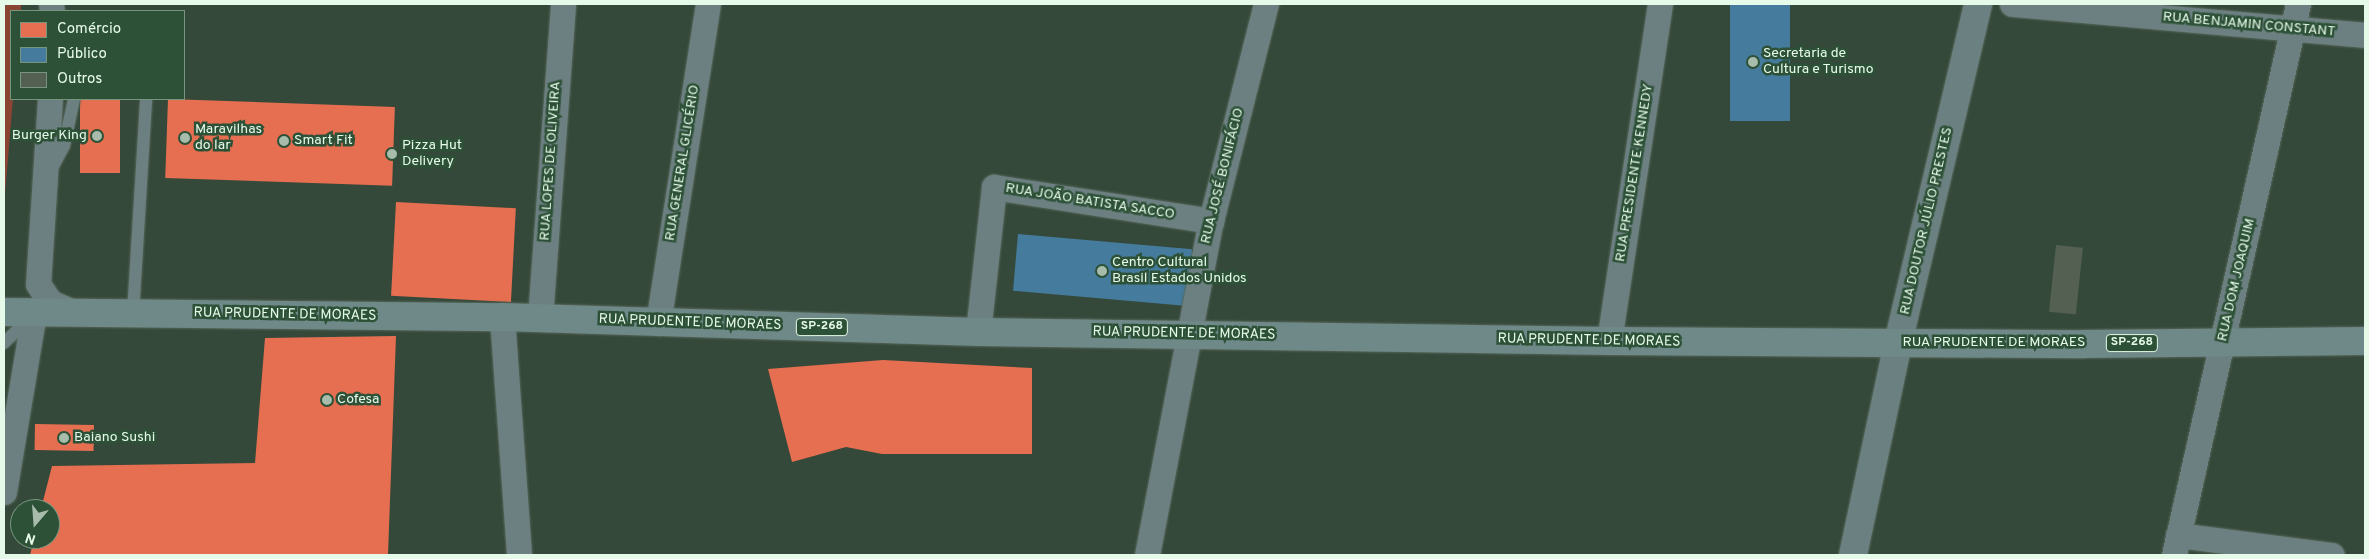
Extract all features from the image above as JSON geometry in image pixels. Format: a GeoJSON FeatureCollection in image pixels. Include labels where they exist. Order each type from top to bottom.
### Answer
{"type":"FeatureCollection","features":[{"type":"Feature","properties":{"kind":"main road","name":"RUA DOUTOR JÚLIO PRESTES"},"geometry":{"type":"LineString","coordinates":[[1853,555],[1898,343],[1978,4]]}},
{"type":"Feature","properties":{"kind":"main road","name":"RUA PRUDENTE DE MORAES"},"geometry":{"type":"LineString","coordinates":[[4,311],[502,317],[978,332],[1187,333],[1609,342],[2365,341]]}},
{"type":"Feature","properties":{"kind":"street","name":"RUA LOPES DE OLIVEIRA"},"geometry":{"type":"LineString","coordinates":[[540,318],[562,4]]}},
{"type":"Feature","properties":{"kind":"street","name":"RUA GENERAL GLICÉRIO"},"geometry":{"type":"LineString","coordinates":[[658,323],[708,4]]}},
{"type":"Feature","properties":{"kind":"street","name":"RUA JOSÉ BONIFÁCIO"},"geometry":{"type":"LineString","coordinates":[[1147,555],[1187,333],[1211,221],[1266,4]]}},
{"type":"Feature","properties":{"kind":"street","name":"RUA PRESIDENTE KENNEDY"},"geometry":{"type":"LineString","coordinates":[[1609,342],[1660,4]]}},
{"type":"Feature","properties":{"kind":"street","name":"RUA BENJAMIN CONSTANT"},"geometry":{"type":"LineString","coordinates":[[2012,4],[2365,35]]}},
{"type":"Feature","properties":{"kind":"street","name":"RUA DOM JOAQUIM"},"geometry":{"type":"LineString","coordinates":[[2176,545],[2224,342],[2298,4]]}},
{"type":"Feature","properties":{"kind":"street"},"geometry":{"type":"LineString","coordinates":[[50,100],[37,273],[38,284],[50,302],[76,313]]}},
{"type":"Feature","properties":{"kind":"street","name":"RUA JOÃO BATISTA SACCO"},"geometry":{"type":"LineString","coordinates":[[978,332],[994,186],[1211,221]]}},
{"type":"Feature","properties":{"kind":"street"},"geometry":{"type":"LineString","coordinates":[[4,311],[17,304],[37,273]]}},
{"type":"Feature","properties":{"kind":"street"},"geometry":{"type":"LineString","coordinates":[[4,492],[34,312]]}},
{"type":"Feature","properties":{"kind":"street"},"geometry":{"type":"LineString","coordinates":[[502,317],[519,555]]}},
{"type":"Feature","properties":{"kind":"street"},"geometry":{"type":"LineString","coordinates":[[2176,545],[2332,555]]}},
{"type":"Feature","properties":{"kind":"lane"},"geometry":{"type":"LineString","coordinates":[[44,183],[60,156],[74,100]]}},
{"type":"Feature","properties":{"kind":"lane"},"geometry":{"type":"LineString","coordinates":[[133,314],[146,100]]}},
{"type":"Feature","properties":{"kind":"lane"},"geometry":{"type":"LineString","coordinates":[[4,343],[34,312]]}},
{"type":"Feature","properties":{"kind":"shaded area"},"geometry":{"type":"Polygon","coordinates":[[[4,4],[21,4],[21,10],[10,10],[10,100],[13,100],[4,206],[4,4]]]}},
{"type":"Feature","properties":{"kind":"building: Comércio","name":"Burger King"},"geometry":{"type":"Polygon","coordinates":[[[80,100],[120,100],[120,173],[80,173],[80,100]]]}},
{"type":"Feature","properties":{"kind":"building: Comércio"},"geometry":{"type":"Polygon","coordinates":[[[168,100],[395,107],[392,186],[165,178],[168,100]]]}},
{"type":"Feature","properties":{"kind":"building: Comércio"},"geometry":{"type":"Polygon","coordinates":[[[396,202],[516,208],[511,302],[391,296],[396,202]]]}},
{"type":"Feature","properties":{"kind":"building: Comércio","name":"Cofesa"},"geometry":{"type":"Polygon","coordinates":[[[396,336],[388,555],[30,555],[32,549],[60,549],[60,499],[44,499],[52,466],[255,463],[265,338],[396,336]]]}},
{"type":"Feature","properties":{"kind":"building: Comércio"},"geometry":{"type":"Polygon","coordinates":[[[883,360],[1032,368],[1032,454],[882,454],[846,447],[792,462],[768,369],[883,360]]]}},
{"type":"Feature","properties":{"kind":"building: Comércio","name":"Baiano Sushi"},"geometry":{"type":"Polygon","coordinates":[[[35,424],[94,425],[94,451],[35,450],[35,424]]]}},
{"type":"Feature","properties":{"kind":"building: Público","name":"Secretaria de Cultura e Turismo"},"geometry":{"type":"Polygon","coordinates":[[[1730,4],[1790,4],[1790,121],[1730,121],[1730,4]]]}},
{"type":"Feature","properties":{"kind":"building: Público","name":"Centro Cultural Brasil Estados Unidos"},"geometry":{"type":"Polygon","coordinates":[[[1018,234],[1192,249],[1187,306],[1013,291],[1018,234]]]}},
{"type":"Feature","properties":{"kind":"building: Outros"},"geometry":{"type":"Polygon","coordinates":[[[2056,245],[2083,248],[2076,314],[2049,312],[2056,245]]]}},
{"type":"Feature","properties":{"kind":"place","name":"Secretaria de Cultura e Turismo"},"geometry":{"type":"Point","coordinates":[1753,62]}},
{"type":"Feature","properties":{"kind":"place","name":"Burger King"},"geometry":{"type":"Point","coordinates":[97,136]}},
{"type":"Feature","properties":{"kind":"place","name":"Maravilhas do lar"},"geometry":{"type":"Point","coordinates":[185,138]}},
{"type":"Feature","properties":{"kind":"place","name":"Smart Fit"},"geometry":{"type":"Point","coordinates":[284,141]}},
{"type":"Feature","properties":{"kind":"place","name":"Pizza Hut Delivery"},"geometry":{"type":"Point","coordinates":[392,154]}},
{"type":"Feature","properties":{"kind":"place","name":"Centro Cultural Brasil Estados Unidos"},"geometry":{"type":"Point","coordinates":[1102,271]}},
{"type":"Feature","properties":{"kind":"place","name":"Cofesa"},"geometry":{"type":"Point","coordinates":[327,400]}},
{"type":"Feature","properties":{"kind":"place","name":"Baiano Sushi"},"geometry":{"type":"Point","coordinates":[64,438]}}]}
